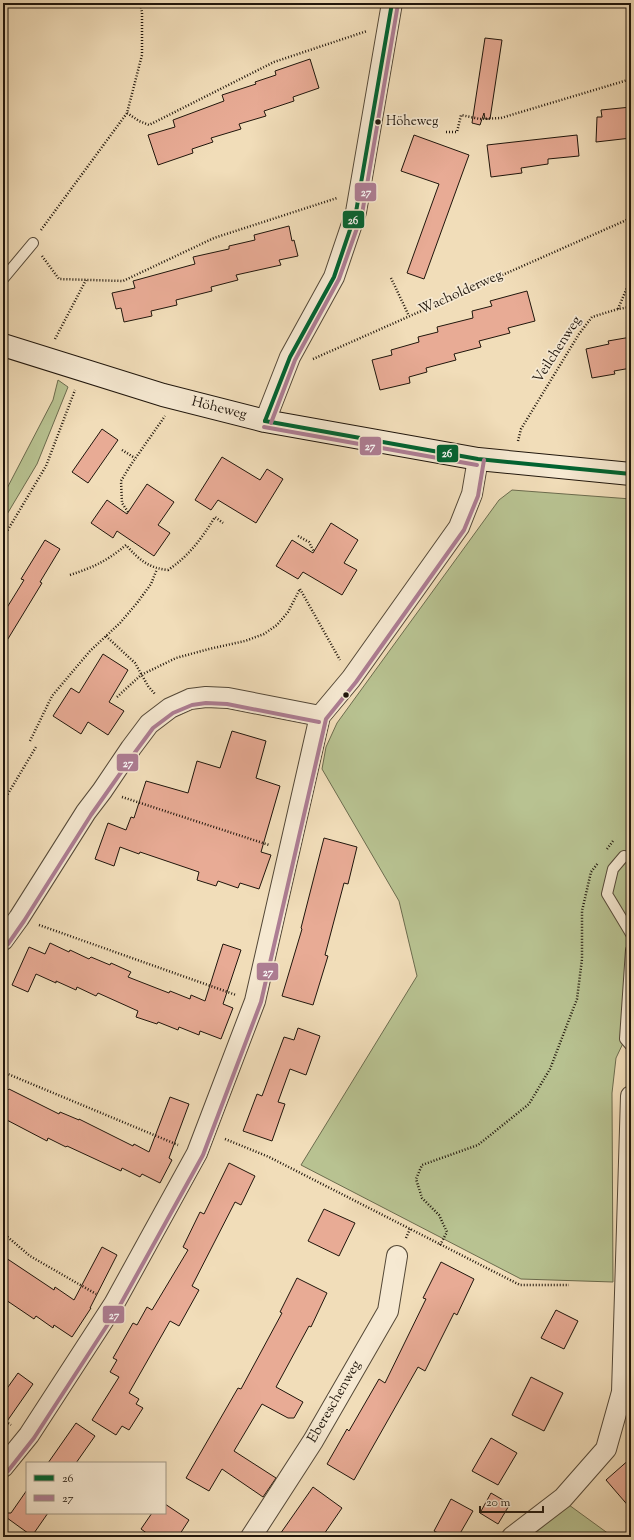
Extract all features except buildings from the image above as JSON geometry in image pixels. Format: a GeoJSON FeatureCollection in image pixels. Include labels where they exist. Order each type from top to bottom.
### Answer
{"type":"FeatureCollection","features":[{"type":"Feature","properties":{"kind":"street"},"geometry":{"type":"LineString","coordinates":[[265,421],[290,358],[334,277],[356,212],[392,3]]}},
{"type":"Feature","properties":{"kind":"street","name":"Höheweg"},"geometry":{"type":"LineString","coordinates":[[3,345],[178,398],[265,421],[478,459],[631,474]]}},
{"type":"Feature","properties":{"kind":"street"},"geometry":{"type":"LineString","coordinates":[[3,1467],[29,1435],[114,1304],[197,1153],[255,1002],[320,716],[351,679],[459,527],[472,494],[478,459]]}},
{"type":"Feature","properties":{"kind":"street"},"geometry":{"type":"LineString","coordinates":[[3,940],[19,918],[86,812],[149,724],[170,708],[190,700],[206,697],[228,698],[320,716]]}},
{"type":"Feature","properties":{"kind":"street"},"geometry":{"type":"LineString","coordinates":[[512,1537],[563,1498],[606,1449],[622,1392],[631,1096]]}},
{"type":"Feature","properties":{"kind":"street","name":"Ebereschenweg"},"geometry":{"type":"LineString","coordinates":[[251,1537],[313,1441],[388,1311],[397,1256]]}},
{"type":"Feature","properties":{"kind":"lane"},"geometry":{"type":"LineString","coordinates":[[3,279],[33,243]]}},
{"type":"Feature","properties":{"kind":"lane"},"geometry":{"type":"LineString","coordinates":[[624,856],[613,869],[607,894],[631,934]]}},
{"type":"Feature","properties":{"kind":"lane"},"geometry":{"type":"LineString","coordinates":[[631,950],[625,1039],[631,1046]]}},
{"type":"Feature","properties":{"kind":"path"},"geometry":{"type":"LineString","coordinates":[[140,3],[142,12],[142,55],[127,113],[33,243],[59,279],[123,281],[214,238],[328,202],[360,190]]}},
{"type":"Feature","properties":{"kind":"path"},"geometry":{"type":"LineString","coordinates":[[127,113],[148,125],[274,62],[370,30],[387,30]]}},
{"type":"Feature","properties":{"kind":"path"},"geometry":{"type":"LineString","coordinates":[[446,132],[457,132],[461,115],[480,119],[501,118],[631,79]]}},
{"type":"Feature","properties":{"kind":"path","name":"Wacholderweg"},"geometry":{"type":"LineString","coordinates":[[290,358],[307,362],[631,218]]}},
{"type":"Feature","properties":{"kind":"path"},"geometry":{"type":"LineString","coordinates":[[391,278],[409,316]]}},
{"type":"Feature","properties":{"kind":"path"},"geometry":{"type":"LineString","coordinates":[[618,309],[631,278]]}},
{"type":"Feature","properties":{"kind":"path"},"geometry":{"type":"LineString","coordinates":[[44,358],[86,280]]}},
{"type":"Feature","properties":{"kind":"path","name":"Veilchenweg"},"geometry":{"type":"LineString","coordinates":[[518,442],[520,429],[579,334],[592,317],[618,309],[631,307]]}},
{"type":"Feature","properties":{"kind":"path"},"geometry":{"type":"LineString","coordinates":[[3,538],[46,466],[82,370]]}},
{"type":"Feature","properties":{"kind":"path"},"geometry":{"type":"LineString","coordinates":[[128,512],[122,503],[121,481],[135,458],[178,398]]}},
{"type":"Feature","properties":{"kind":"path"},"geometry":{"type":"LineString","coordinates":[[122,450],[135,458]]}},
{"type":"Feature","properties":{"kind":"path"},"geometry":{"type":"LineString","coordinates":[[70,575],[91,568],[109,559],[126,545],[134,555],[144,563],[156,569],[168,570],[181,561],[194,548],[215,517],[223,523]]}},
{"type":"Feature","properties":{"kind":"path"},"geometry":{"type":"LineString","coordinates":[[298,536],[310,542],[314,552]]}},
{"type":"Feature","properties":{"kind":"path"},"geometry":{"type":"LineString","coordinates":[[30,742],[52,696],[90,651],[120,624],[151,584],[156,569]]}},
{"type":"Feature","properties":{"kind":"path"},"geometry":{"type":"LineString","coordinates":[[117,697],[141,675],[176,658],[246,641],[264,634],[277,625],[288,612],[300,589],[351,679]]}},
{"type":"Feature","properties":{"kind":"path"},"geometry":{"type":"LineString","coordinates":[[106,636],[135,663],[141,675],[156,695],[170,708]]}},
{"type":"Feature","properties":{"kind":"path"},"geometry":{"type":"LineString","coordinates":[[3,802],[36,747]]}},
{"type":"Feature","properties":{"kind":"path"},"geometry":{"type":"LineString","coordinates":[[102,791],[290,852]]}},
{"type":"Feature","properties":{"kind":"path"},"geometry":{"type":"LineString","coordinates":[[604,853],[613,841]]}},
{"type":"Feature","properties":{"kind":"path"},"geometry":{"type":"LineString","coordinates":[[440,1245],[447,1232],[439,1215],[422,1198],[416,1179],[422,1164],[478,1145],[529,1104],[550,1069],[577,998],[582,959],[582,911],[591,872],[600,860]]}},
{"type":"Feature","properties":{"kind":"path"},"geometry":{"type":"LineString","coordinates":[[19,918],[255,1002]]}},
{"type":"Feature","properties":{"kind":"path"},"geometry":{"type":"LineString","coordinates":[[3,1072],[197,1153]]}},
{"type":"Feature","properties":{"kind":"path"},"geometry":{"type":"LineString","coordinates":[[206,1131],[269,1157],[520,1285],[569,1285]]}},
{"type":"Feature","properties":{"kind":"path"},"geometry":{"type":"LineString","coordinates":[[3,1233],[30,1256],[114,1304]]}},
{"type":"Feature","properties":{"kind":"green space"},"geometry":{"type":"Polygon","coordinates":[[[58,380],[68,387],[37,464],[3,521],[3,496],[53,400],[58,380]]]}},
{"type":"Feature","properties":{"kind":"green space"},"geometry":{"type":"Polygon","coordinates":[[[512,490],[631,499],[631,1038],[625,1039],[616,1058],[612,1093],[613,1282],[521,1279],[301,1165],[417,976],[399,901],[322,769],[326,747],[337,723],[499,500],[512,490]]]}},
{"type":"Feature","properties":{"kind":"green space"},"geometry":{"type":"Polygon","coordinates":[[[569,1505],[613,1537],[530,1537],[569,1505]]]}},
{"type":"Feature","properties":{"kind":"transit line","name":"26"},"geometry":{"type":"LineString","coordinates":[[265,421],[290,357],[334,277],[356,212],[392,3]]}},
{"type":"Feature","properties":{"kind":"transit line","name":"27"},"geometry":{"type":"LineString","coordinates":[[271,423],[295,360],[339,279],[362,214],[398,4]]}},
{"type":"Feature","properties":{"kind":"transit line","name":"26"},"geometry":{"type":"LineString","coordinates":[[265,421],[478,459],[631,474]]}},
{"type":"Feature","properties":{"kind":"transit line","name":"27"},"geometry":{"type":"LineString","coordinates":[[264,427],[477,465]]}},
{"type":"Feature","properties":{"kind":"transit line","name":"27"},"geometry":{"type":"LineString","coordinates":[[8,1471],[34,1438],[119,1307],[203,1155],[261,1002],[326,719],[356,682],[464,530],[478,496],[484,460]]}},
{"type":"Feature","properties":{"kind":"transit line","name":"27"},"geometry":{"type":"LineString","coordinates":[[8,944],[91,815],[136,751],[153,728],[173,713],[192,705],[206,703],[227,704],[319,722]]}},
{"type":"Feature","properties":{"kind":"place","name":"Höheweg"},"geometry":{"type":"Point","coordinates":[378,122]}}]}
